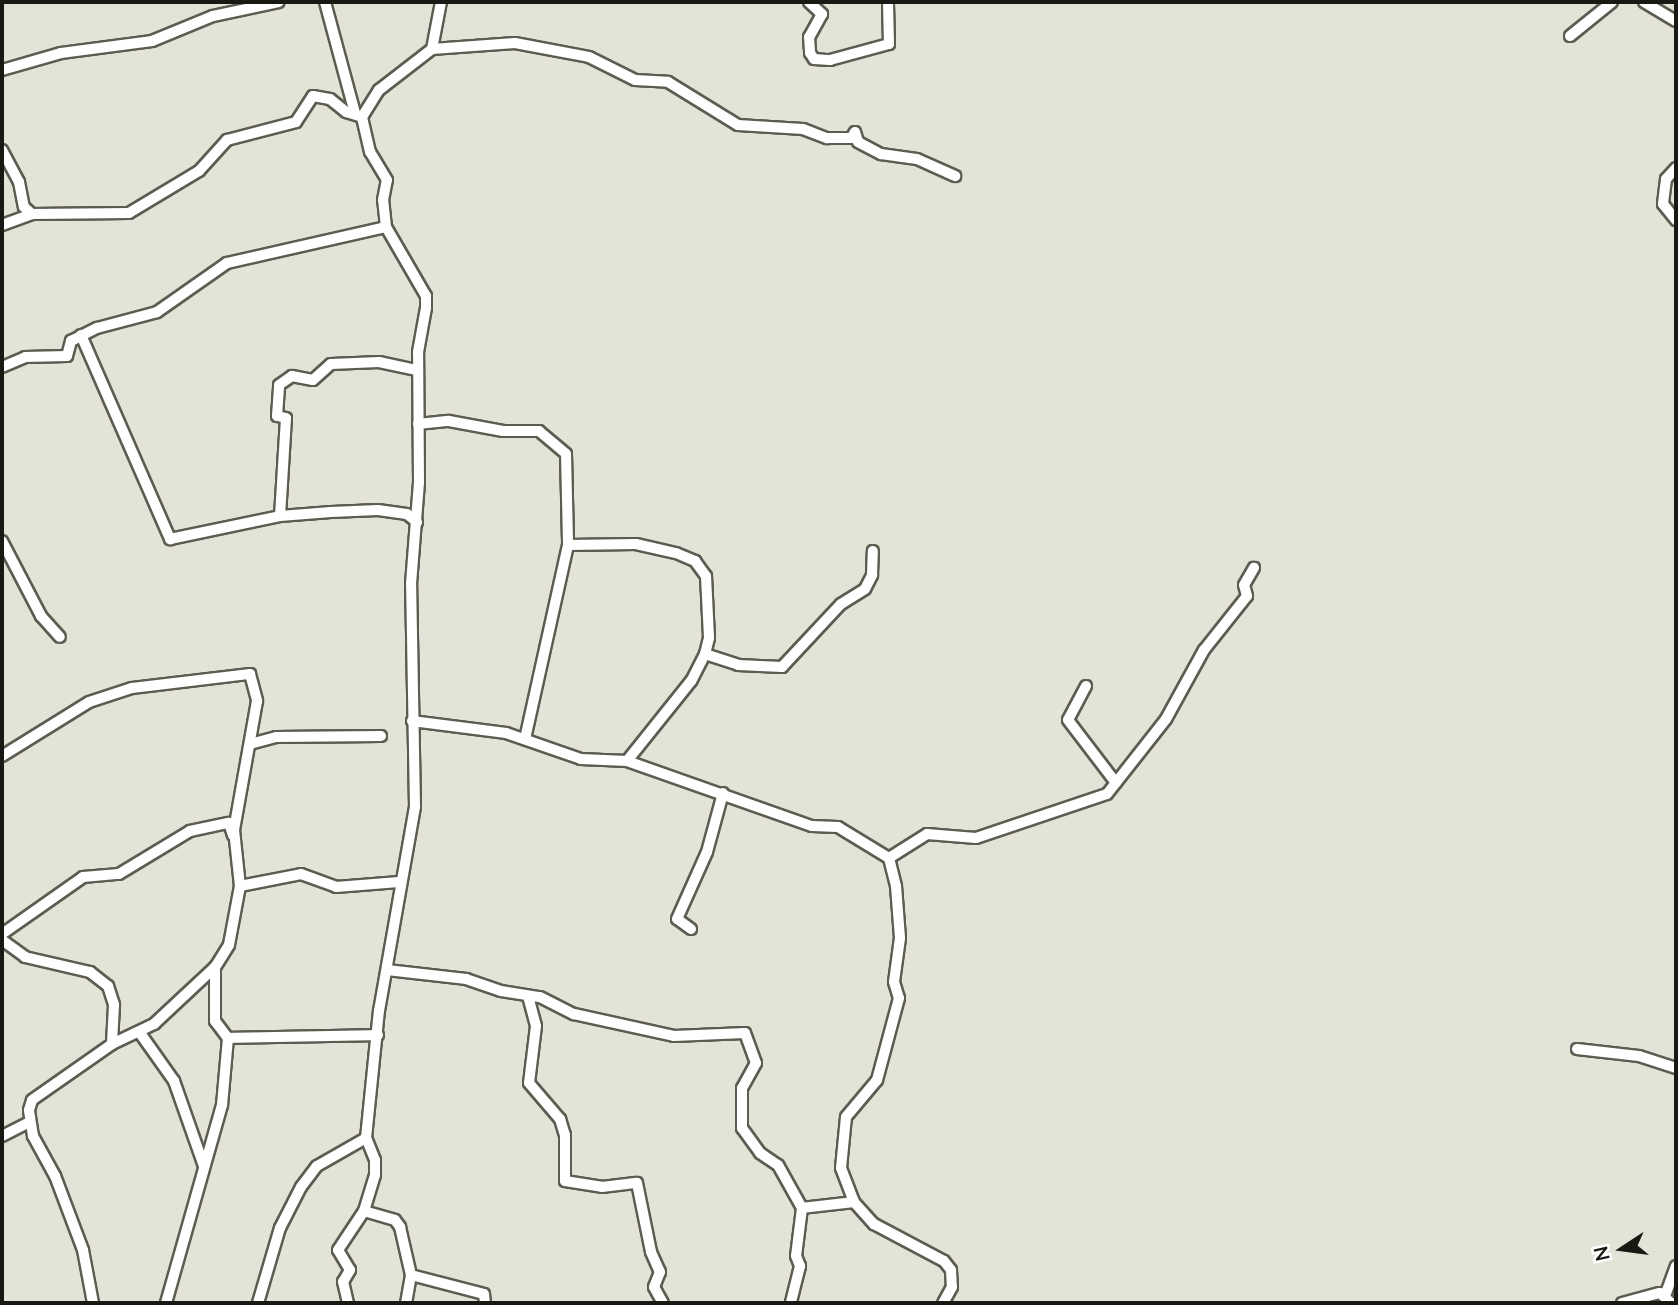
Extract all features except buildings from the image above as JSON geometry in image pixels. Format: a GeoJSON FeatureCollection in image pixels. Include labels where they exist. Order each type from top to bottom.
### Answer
{"type":"FeatureCollection","features":[{"type":"Feature","properties":{"kind":"street"},"geometry":{"type":"LineString","coordinates":[[2,70],[61,53],[152,41],[213,16],[279,2]]}},
{"type":"Feature","properties":{"kind":"street"},"geometry":{"type":"LineString","coordinates":[[325,2],[370,152],[387,180],[383,200],[386,227],[426,296],[418,370],[416,522],[411,584],[415,807],[399,882],[377,1035],[366,1138],[375,1175],[364,1211],[338,1250],[350,1270],[343,1282],[348,1303]]}},
{"type":"Feature","properties":{"kind":"street"},"geometry":{"type":"LineString","coordinates":[[432,49],[441,2]]}},
{"type":"Feature","properties":{"kind":"street"},"geometry":{"type":"LineString","coordinates":[[808,2],[822,14],[809,37],[810,53],[814,59],[830,60],[889,44],[888,2]]}},
{"type":"Feature","properties":{"kind":"street"},"geometry":{"type":"LineString","coordinates":[[1570,36],[1612,2]]}},
{"type":"Feature","properties":{"kind":"street"},"geometry":{"type":"LineString","coordinates":[[1646,3],[1676,21]]}},
{"type":"Feature","properties":{"kind":"street"},"geometry":{"type":"LineString","coordinates":[[358,115],[379,90],[432,49],[515,43],[589,57],[635,80],[668,82],[738,125],[803,129],[827,138],[851,138],[855,132],[858,142],[881,154],[917,159],[955,176]]}},
{"type":"Feature","properties":{"kind":"street"},"geometry":{"type":"LineString","coordinates":[[2,225],[25,213],[129,213],[199,171],[227,140],[296,122],[313,96],[330,99],[346,112],[358,115]]}},
{"type":"Feature","properties":{"kind":"street"},"geometry":{"type":"LineString","coordinates":[[2,150],[19,183],[25,213]]}},
{"type":"Feature","properties":{"kind":"street"},"geometry":{"type":"LineString","coordinates":[[1676,167],[1666,179],[1664,204],[1676,220]]}},
{"type":"Feature","properties":{"kind":"street"},"geometry":{"type":"LineString","coordinates":[[2,367],[25,357],[67,356],[71,341],[81,335],[157,312],[227,262],[386,227]]}},
{"type":"Feature","properties":{"kind":"street"},"geometry":{"type":"LineString","coordinates":[[81,335],[170,539],[280,516],[378,510],[407,514],[416,522]]}},
{"type":"Feature","properties":{"kind":"street"},"geometry":{"type":"LineString","coordinates":[[280,516],[286,418],[277,416],[279,386],[292,376],[313,380],[331,364],[379,362],[418,370]]}},
{"type":"Feature","properties":{"kind":"street"},"geometry":{"type":"LineString","coordinates":[[418,424],[449,421],[503,431],[540,431],[566,454],[568,545],[525,739]]}},
{"type":"Feature","properties":{"kind":"street"},"geometry":{"type":"LineString","coordinates":[[2,541],[41,616],[60,638]]}},
{"type":"Feature","properties":{"kind":"street"},"geometry":{"type":"LineString","coordinates":[[568,545],[636,544],[695,561],[709,583],[709,638],[705,654],[691,681],[627,761]]}},
{"type":"Feature","properties":{"kind":"street"},"geometry":{"type":"LineString","coordinates":[[705,654],[750,667],[782,667],[841,604],[865,589],[872,575],[873,551]]}},
{"type":"Feature","properties":{"kind":"street"},"geometry":{"type":"LineString","coordinates":[[889,858],[914,838],[939,833],[976,838],[1096,799],[1116,783],[1166,719],[1204,650],[1247,596],[1244,584],[1254,568]]}},
{"type":"Feature","properties":{"kind":"street"},"geometry":{"type":"LineString","coordinates":[[2,756],[89,702],[132,688],[250,674],[257,701],[234,838]]}},
{"type":"Feature","properties":{"kind":"street"},"geometry":{"type":"LineString","coordinates":[[1086,686],[1068,720],[1116,783]]}},
{"type":"Feature","properties":{"kind":"street"},"geometry":{"type":"LineString","coordinates":[[412,721],[525,739],[581,759],[627,761],[812,825],[838,827],[889,858],[896,886],[900,938],[894,982],[899,998],[877,1080],[846,1116],[841,1168],[854,1202],[890,1235],[944,1261],[954,1279],[943,1303]]}},
{"type":"Feature","properties":{"kind":"street"},"geometry":{"type":"LineString","coordinates":[[250,744],[276,737],[381,736]]}},
{"type":"Feature","properties":{"kind":"street"},"geometry":{"type":"LineString","coordinates":[[691,929],[677,919],[708,852],[723,793]]}},
{"type":"Feature","properties":{"kind":"street"},"geometry":{"type":"LineString","coordinates":[[2,934],[83,877],[119,874],[190,831],[229,823],[234,838],[240,886],[229,945],[215,967],[188,997],[140,1033],[112,1044],[40,1090],[32,1100],[29,1122],[83,1250],[93,1303]]}},
{"type":"Feature","properties":{"kind":"street"},"geometry":{"type":"LineString","coordinates":[[240,886],[302,874],[336,887],[399,882]]}},
{"type":"Feature","properties":{"kind":"street"},"geometry":{"type":"LineString","coordinates":[[2,940],[26,957],[90,972],[108,986],[114,1005],[112,1044]]}},
{"type":"Feature","properties":{"kind":"street"},"geometry":{"type":"LineString","coordinates":[[166,1303],[222,1105],[228,1038],[215,1021],[215,967]]}},
{"type":"Feature","properties":{"kind":"street"},"geometry":{"type":"LineString","coordinates":[[387,970],[466,979],[540,997],[574,1014],[674,1036],[745,1033],[756,1063],[742,1088],[742,1128],[760,1153],[778,1165],[802,1208],[796,1256],[800,1266],[791,1303]]}},
{"type":"Feature","properties":{"kind":"street"},"geometry":{"type":"LineString","coordinates":[[528,996],[536,1026],[529,1083],[560,1119],[565,1135],[565,1181],[602,1187],[637,1183],[651,1252],[660,1272],[654,1287],[663,1303]]}},
{"type":"Feature","properties":{"kind":"street"},"geometry":{"type":"LineString","coordinates":[[140,1033],[174,1080],[204,1166]]}},
{"type":"Feature","properties":{"kind":"street"},"geometry":{"type":"LineString","coordinates":[[228,1038],[377,1035]]}},
{"type":"Feature","properties":{"kind":"street"},"geometry":{"type":"LineString","coordinates":[[1577,1049],[1639,1056],[1676,1068]]}},
{"type":"Feature","properties":{"kind":"street"},"geometry":{"type":"LineString","coordinates":[[2,1136],[29,1122]]}},
{"type":"Feature","properties":{"kind":"street"},"geometry":{"type":"LineString","coordinates":[[258,1303],[280,1228],[301,1187],[317,1166],[366,1138]]}},
{"type":"Feature","properties":{"kind":"street"},"geometry":{"type":"LineString","coordinates":[[802,1208],[854,1202]]}},
{"type":"Feature","properties":{"kind":"street"},"geometry":{"type":"LineString","coordinates":[[364,1211],[395,1220],[407,1246],[411,1275],[406,1303]]}},
{"type":"Feature","properties":{"kind":"street"},"geometry":{"type":"LineString","coordinates":[[1622,1303],[1660,1293],[1668,1299],[1676,1266]]}},
{"type":"Feature","properties":{"kind":"street"},"geometry":{"type":"LineString","coordinates":[[411,1275],[484,1294],[485,1303]]}}]}
